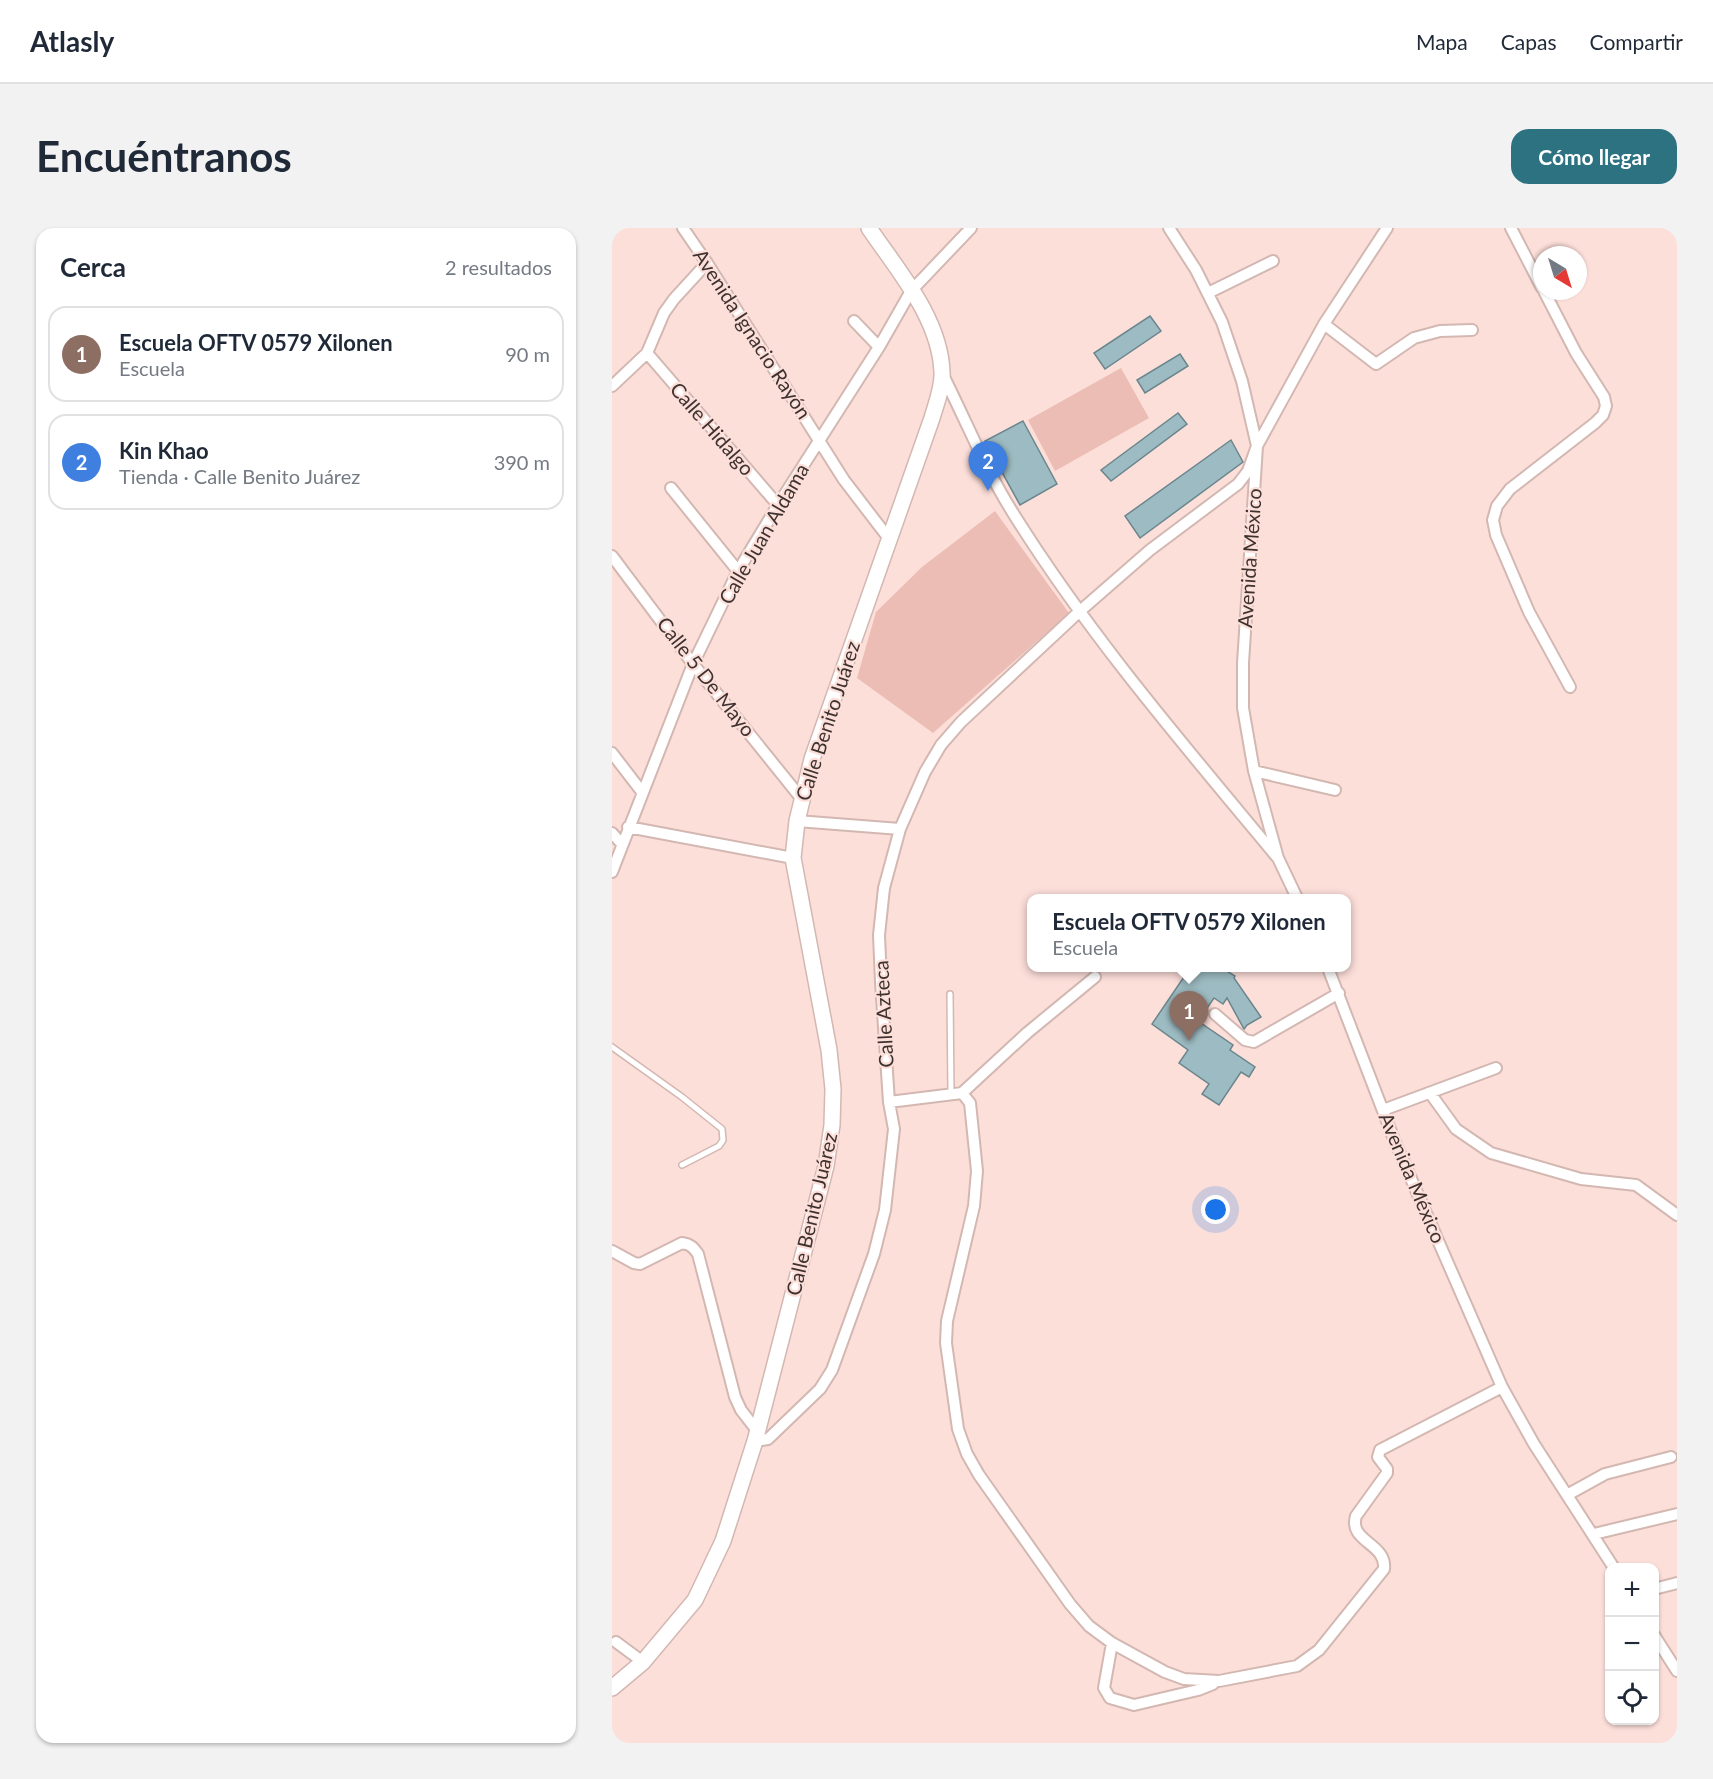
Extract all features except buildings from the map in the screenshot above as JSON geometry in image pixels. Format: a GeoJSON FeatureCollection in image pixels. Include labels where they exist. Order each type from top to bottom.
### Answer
{"type":"FeatureCollection","features":[{"type":"Feature","properties":{"kind":"main road"},"geometry":{"type":"LineString","coordinates":[[869,228],[928,319],[938,344],[943,374]]}},
{"type":"Feature","properties":{"kind":"main road","name":"Calle Benito Juárez"},"geometry":{"type":"LineString","coordinates":[[612,1688],[643,1662],[695,1600],[723,1541],[756,1436],[816,1208],[826,1166],[832,1125],[833,1089],[829,1050],[793,858],[796,821],[816,748],[932,418],[943,374]]}},
{"type":"Feature","properties":{"kind":"street","name":"Avenida Ignacio Rayón"},"geometry":{"type":"LineString","coordinates":[[683,228],[844,480],[890,540]]}},
{"type":"Feature","properties":{"kind":"street","name":"Calle Juan Aldama"},"geometry":{"type":"LineString","coordinates":[[612,871],[693,664],[738,571],[879,347],[911,291],[971,228]]}},
{"type":"Feature","properties":{"kind":"street","name":"Avenida México"},"geometry":{"type":"LineString","coordinates":[[1169,228],[1196,270],[1222,322],[1242,381],[1257,446],[1243,663],[1243,708],[1254,771],[1278,858],[1295,894]]}},
{"type":"Feature","properties":{"kind":"street","name":"Calle Azteca"},"geometry":{"type":"LineString","coordinates":[[756,1436],[768,1438],[820,1389],[832,1370],[874,1254],[885,1210],[894,1130],[889,1102],[879,935],[884,888],[900,828],[925,772],[941,745],[961,722],[1080,611],[1150,550],[1238,484],[1248,471],[1257,446],[1324,324],[1387,228]]}},
{"type":"Feature","properties":{"kind":"street"},"geometry":{"type":"LineString","coordinates":[[1511,228],[1533,270]]}},
{"type":"Feature","properties":{"kind":"street"},"geometry":{"type":"LineString","coordinates":[[1208,293],[1273,261]]}},
{"type":"Feature","properties":{"kind":"street"},"geometry":{"type":"LineString","coordinates":[[612,386],[647,353],[664,314],[674,299],[707,263]]}},
{"type":"Feature","properties":{"kind":"street"},"geometry":{"type":"LineString","coordinates":[[1549,300],[1576,353],[1604,397],[1603,415],[1510,489],[1497,506],[1493,520],[1496,535],[1529,612],[1570,687]]}},
{"type":"Feature","properties":{"kind":"street"},"geometry":{"type":"LineString","coordinates":[[854,321],[879,347]]}},
{"type":"Feature","properties":{"kind":"street"},"geometry":{"type":"LineString","coordinates":[[1324,324],[1376,364],[1414,338],[1440,331],[1472,330]]}},
{"type":"Feature","properties":{"kind":"street","name":"Calle Hidalgo"},"geometry":{"type":"LineString","coordinates":[[647,353],[778,505]]}},
{"type":"Feature","properties":{"kind":"street"},"geometry":{"type":"LineString","coordinates":[[943,374],[1000,491],[1080,611],[1176,736],[1278,858]]}},
{"type":"Feature","properties":{"kind":"street"},"geometry":{"type":"LineString","coordinates":[[671,488],[738,571]]}},
{"type":"Feature","properties":{"kind":"street","name":"Calle 5 De Mayo"},"geometry":{"type":"LineString","coordinates":[[612,555],[693,664],[801,798]]}},
{"type":"Feature","properties":{"kind":"street"},"geometry":{"type":"LineString","coordinates":[[612,753],[642,792]]}},
{"type":"Feature","properties":{"kind":"street"},"geometry":{"type":"LineString","coordinates":[[1254,771],[1335,790]]}},
{"type":"Feature","properties":{"kind":"street"},"geometry":{"type":"LineString","coordinates":[[796,821],[900,828]]}},
{"type":"Feature","properties":{"kind":"street"},"geometry":{"type":"LineString","coordinates":[[628,827],[793,858]]}},
{"type":"Feature","properties":{"kind":"street"},"geometry":{"type":"LineString","coordinates":[[612,833],[622,844]]}},
{"type":"Feature","properties":{"kind":"street","name":"Avenida México"},"geometry":{"type":"LineString","coordinates":[[1330,972],[1383,1110],[1502,1387],[1534,1444],[1611,1563]]}},
{"type":"Feature","properties":{"kind":"street"},"geometry":{"type":"LineString","coordinates":[[889,1102],[956,1094],[1095,977]]}},
{"type":"Feature","properties":{"kind":"street"},"geometry":{"type":"LineString","coordinates":[[1215,1014],[1245,1040],[1254,1042],[1339,993]]}},
{"type":"Feature","properties":{"kind":"street"},"geometry":{"type":"LineString","coordinates":[[1383,1110],[1496,1068]]}},
{"type":"Feature","properties":{"kind":"street"},"geometry":{"type":"LineString","coordinates":[[1430,1093],[1456,1129],[1491,1153],[1581,1179],[1636,1185],[1677,1215]]}},
{"type":"Feature","properties":{"kind":"street"},"geometry":{"type":"LineString","coordinates":[[956,1094],[970,1103],[977,1170],[974,1206],[947,1321],[946,1343],[958,1429],[967,1454],[1070,1604],[1089,1626],[1165,1672],[1184,1679],[1219,1681]]}},
{"type":"Feature","properties":{"kind":"street"},"geometry":{"type":"LineString","coordinates":[[612,1251],[640,1264],[681,1243],[694,1247],[698,1254],[735,1397],[756,1436]]}},
{"type":"Feature","properties":{"kind":"street"},"geometry":{"type":"LineString","coordinates":[[1112,1642],[1104,1688],[1110,1698],[1134,1705],[1198,1690],[1219,1681],[1297,1666],[1319,1650],[1384,1569],[1380,1552],[1359,1536],[1354,1522],[1387,1473],[1387,1468],[1378,1457],[1380,1450],[1502,1387]]}},
{"type":"Feature","properties":{"kind":"street"},"geometry":{"type":"LineString","coordinates":[[1568,1495],[1605,1474],[1671,1457]]}},
{"type":"Feature","properties":{"kind":"street"},"geometry":{"type":"LineString","coordinates":[[1594,1534],[1677,1514]]}},
{"type":"Feature","properties":{"kind":"street"},"geometry":{"type":"LineString","coordinates":[[1659,1588],[1677,1583]]}},
{"type":"Feature","properties":{"kind":"street"},"geometry":{"type":"LineString","coordinates":[[616,1642],[643,1662]]}},
{"type":"Feature","properties":{"kind":"street"},"geometry":{"type":"LineString","coordinates":[[1659,1643],[1677,1671]]}},
{"type":"Feature","properties":{"kind":"lane"},"geometry":{"type":"LineString","coordinates":[[950,994],[956,1094]]}},
{"type":"Feature","properties":{"kind":"lane"},"geometry":{"type":"LineString","coordinates":[[612,1047],[673,1090],[722,1129],[723,1140],[719,1146],[682,1165]]}},
{"type":"Feature","properties":{"kind":"shaded area"},"geometry":{"type":"Polygon","coordinates":[[[1121,368],[1149,418],[1055,471],[1028,420],[1121,368]]]}},
{"type":"Feature","properties":{"kind":"shaded area"},"geometry":{"type":"Polygon","coordinates":[[[995,511],[1069,613],[933,733],[857,678],[876,612],[922,567],[995,511]]]}},
{"type":"Feature","properties":{"kind":"place","name":"Kin Khao"},"geometry":{"type":"Point","coordinates":[988,491]}},
{"type":"Feature","properties":{"kind":"place","name":"Escuela OFTV 0579 Xilonen"},"geometry":{"type":"Point","coordinates":[1189,1041]}}]}
